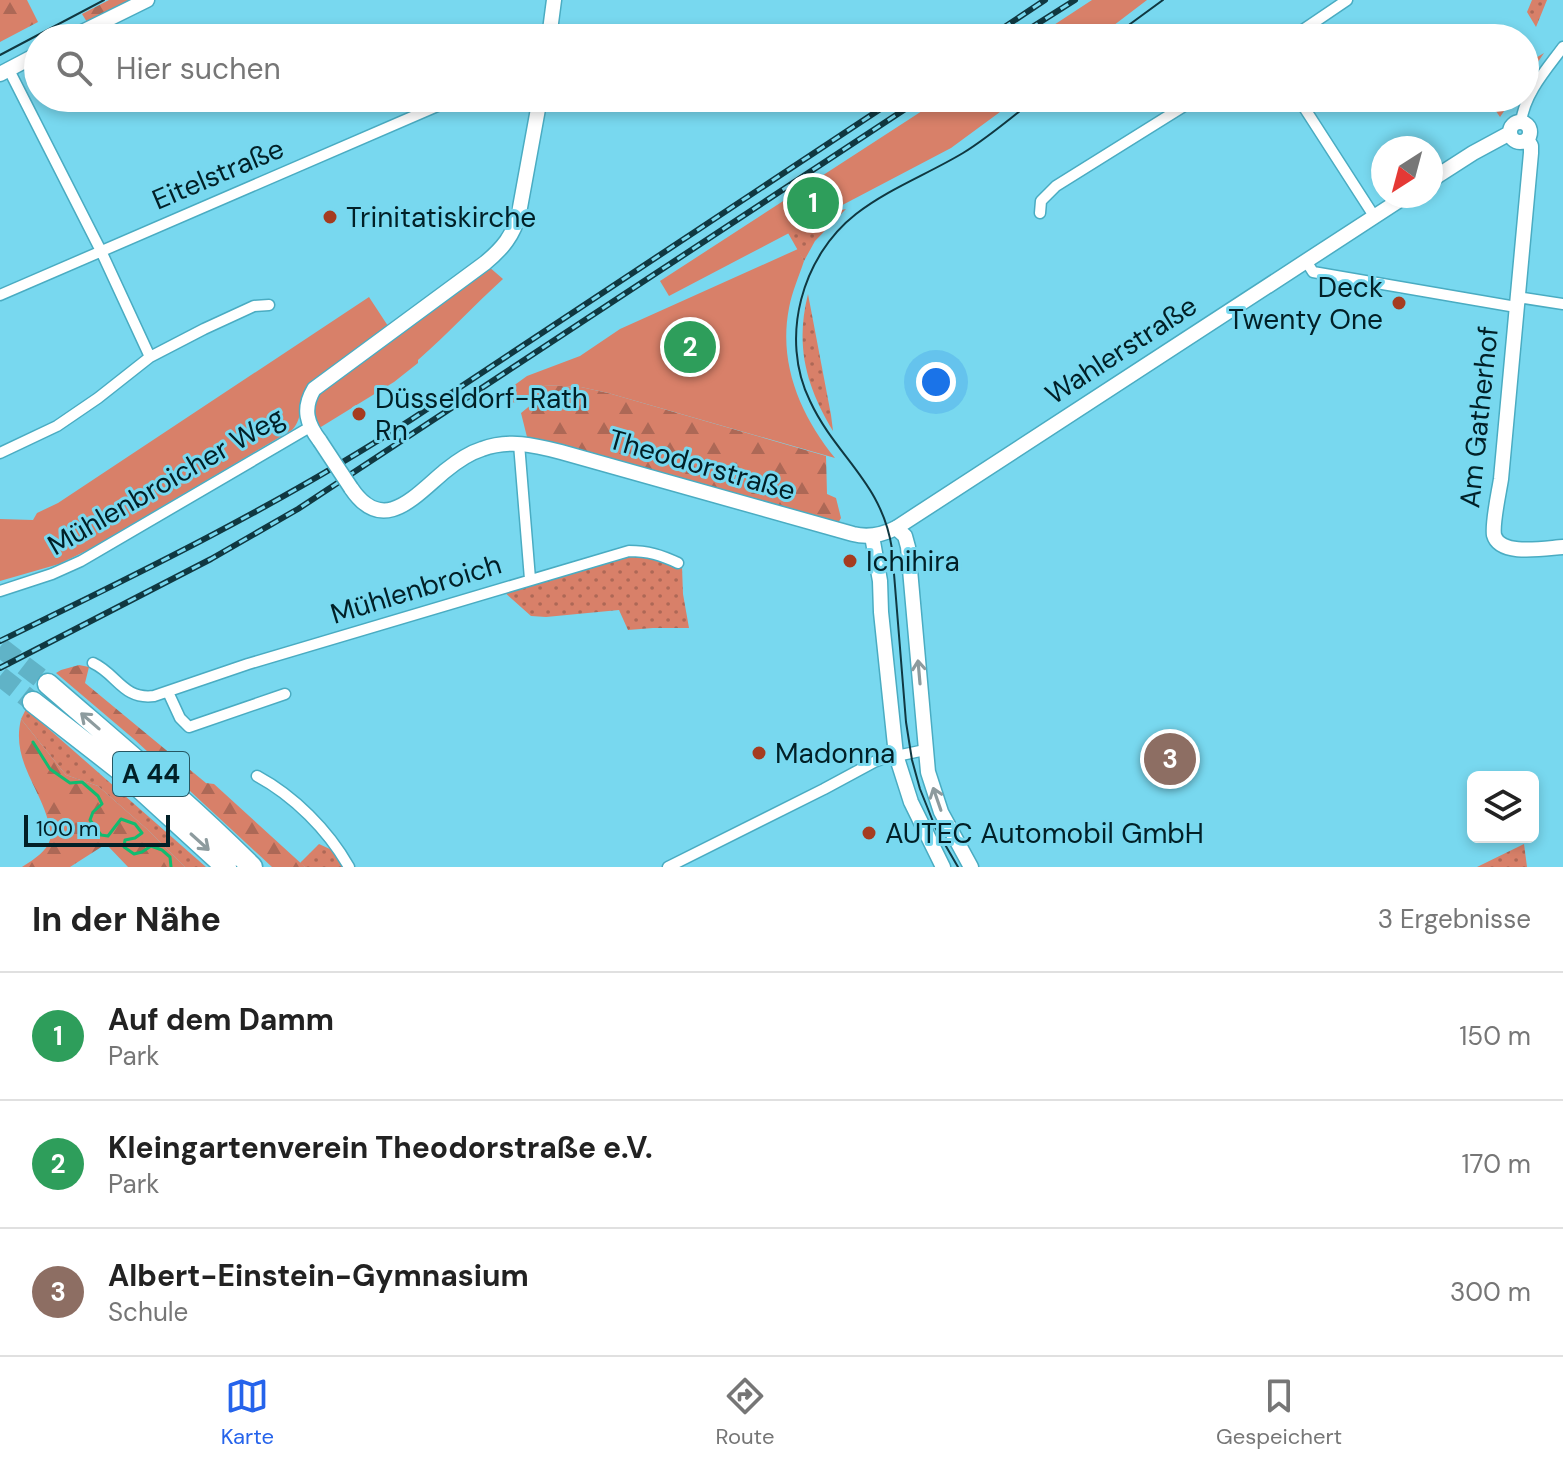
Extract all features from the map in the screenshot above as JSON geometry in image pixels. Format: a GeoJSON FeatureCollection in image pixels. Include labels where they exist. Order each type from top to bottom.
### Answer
{"type":"FeatureCollection","features":[{"type":"Feature","properties":{"kind":"highway","name":"A 44"},"geometry":{"type":"LineString","coordinates":[[48,684],[201,818],[252,867]]}},
{"type":"Feature","properties":{"kind":"highway","name":"A 44"},"geometry":{"type":"LineString","coordinates":[[33,702],[120,770],[226,867]]}},
{"type":"Feature","properties":{"kind":"main road"},"geometry":{"type":"LineString","coordinates":[[98,24],[147,0]]}},
{"type":"Feature","properties":{"kind":"main road"},"geometry":{"type":"LineString","coordinates":[[551,24],[554,0]]}},
{"type":"Feature","properties":{"kind":"main road"},"geometry":{"type":"LineString","coordinates":[[3,71],[24,61]]}},
{"type":"Feature","properties":{"kind":"main road"},"geometry":{"type":"LineString","coordinates":[[310,427],[307,407],[318,385],[485,263],[510,238],[519,213],[537,112]]}},
{"type":"Feature","properties":{"kind":"main road"},"geometry":{"type":"LineString","coordinates":[[1443,172],[1510,133],[1513,125],[1521,122],[1529,130],[1527,139],[1518,141],[1510,133]]}},
{"type":"Feature","properties":{"kind":"main road","name":"Am Gatherhof"},"geometry":{"type":"LineString","coordinates":[[1527,139],[1531,153],[1501,479],[1493,531],[1497,542],[1514,549],[1563,547]]}},
{"type":"Feature","properties":{"kind":"main road","name":"Wahlerstraße"},"geometry":{"type":"LineString","coordinates":[[896,528],[1387,208]]}},
{"type":"Feature","properties":{"kind":"main road","name":"Theodorstraße"},"geometry":{"type":"LineString","coordinates":[[310,427],[358,499],[378,510],[398,508],[473,452],[499,444],[519,444],[561,452],[853,534],[872,536],[896,528]]}},
{"type":"Feature","properties":{"kind":"main road"},"geometry":{"type":"LineString","coordinates":[[896,528],[905,536],[908,547],[928,772],[950,831],[971,867]]}},
{"type":"Feature","properties":{"kind":"main road"},"geometry":{"type":"LineString","coordinates":[[872,536],[880,581],[896,755],[911,802],[943,867]]}},
{"type":"Feature","properties":{"kind":"street"},"geometry":{"type":"LineString","coordinates":[[1312,24],[1347,0]]}},
{"type":"Feature","properties":{"kind":"street"},"geometry":{"type":"LineString","coordinates":[[1539,81],[1563,47]]}},
{"type":"Feature","properties":{"kind":"street"},"geometry":{"type":"LineString","coordinates":[[3,71],[24,110]]}},
{"type":"Feature","properties":{"kind":"street"},"geometry":{"type":"LineString","coordinates":[[25,112],[101,251],[150,357]]}},
{"type":"Feature","properties":{"kind":"street","name":"Eitelstraße"},"geometry":{"type":"LineString","coordinates":[[0,295],[424,112]]}},
{"type":"Feature","properties":{"kind":"street"},"geometry":{"type":"LineString","coordinates":[[1040,213],[1041,201],[1056,186],[1175,112]]}},
{"type":"Feature","properties":{"kind":"street"},"geometry":{"type":"LineString","coordinates":[[1307,112],[1374,216]]}},
{"type":"Feature","properties":{"kind":"street"},"geometry":{"type":"LineString","coordinates":[[1521,122],[1522,112]]}},
{"type":"Feature","properties":{"kind":"street"},"geometry":{"type":"LineString","coordinates":[[1306,261],[1313,272],[1517,302]]}},
{"type":"Feature","properties":{"kind":"street","name":"Am Gatherhof"},"geometry":{"type":"LineString","coordinates":[[1517,302],[1563,304]]}},
{"type":"Feature","properties":{"kind":"street"},"geometry":{"type":"LineString","coordinates":[[0,453],[57,426],[150,357],[254,306],[269,305]]}},
{"type":"Feature","properties":{"kind":"street","name":"Mühlenbroicher Weg"},"geometry":{"type":"LineString","coordinates":[[0,591],[81,561],[310,427]]}},
{"type":"Feature","properties":{"kind":"street"},"geometry":{"type":"LineString","coordinates":[[519,444],[530,579]]}},
{"type":"Feature","properties":{"kind":"street","name":"Mühlenbroich"},"geometry":{"type":"LineString","coordinates":[[93,663],[125,689],[145,697],[629,551],[658,554],[678,563]]}},
{"type":"Feature","properties":{"kind":"street"},"geometry":{"type":"LineString","coordinates":[[168,692],[180,718],[189,727],[285,694]]}},
{"type":"Feature","properties":{"kind":"street"},"geometry":{"type":"LineString","coordinates":[[668,867],[874,762],[925,750]]}},
{"type":"Feature","properties":{"kind":"street"},"geometry":{"type":"LineString","coordinates":[[257,776],[276,786],[298,805],[328,836],[349,867]]}},
{"type":"Feature","properties":{"kind":"green space"},"geometry":{"type":"Polygon","coordinates":[[[0,0],[27,0],[38,22],[24,24],[24,29],[0,42],[0,0]]]}},
{"type":"Feature","properties":{"kind":"green space"},"geometry":{"type":"Polygon","coordinates":[[[109,0],[134,0],[87,22],[82,14],[109,0]]]}},
{"type":"Feature","properties":{"kind":"green space"},"geometry":{"type":"Polygon","coordinates":[[[1092,0],[1147,0],[1115,24],[1055,24],[1092,0]]]}},
{"type":"Feature","properties":{"kind":"green space"},"geometry":{"type":"Polygon","coordinates":[[[1532,0],[1547,0],[1537,24],[1527,12],[1532,0]]]}},
{"type":"Feature","properties":{"kind":"green space"},"geometry":{"type":"Polygon","coordinates":[[[920,112],[1000,112],[951,148],[669,296],[660,281],[920,112]]]}},
{"type":"Feature","properties":{"kind":"green space"},"geometry":{"type":"Polygon","coordinates":[[[846,209],[815,241],[804,261],[788,233],[827,213],[846,209]]]}},
{"type":"Feature","properties":{"kind":"green space"},"geometry":{"type":"Polygon","coordinates":[[[798,249],[804,261],[789,308],[786,329],[790,369],[812,425],[835,458],[581,387],[542,385],[537,400],[507,403],[502,394],[527,376],[580,356],[620,329],[798,249]]]}},
{"type":"Feature","properties":{"kind":"green space"},"geometry":{"type":"Polygon","coordinates":[[[488,266],[503,279],[418,363],[394,382],[316,430],[314,404],[322,390],[488,266]]]}},
{"type":"Feature","properties":{"kind":"green space"},"geometry":{"type":"Polygon","coordinates":[[[808,294],[833,431],[816,398],[806,365],[803,331],[808,294]]]}},
{"type":"Feature","properties":{"kind":"green space"},"geometry":{"type":"Polygon","coordinates":[[[369,297],[388,326],[310,385],[292,430],[88,550],[59,564],[0,581],[0,519],[33,520],[37,513],[58,503],[369,297]]]}},
{"type":"Feature","properties":{"kind":"green space"},"geometry":{"type":"Polygon","coordinates":[[[542,385],[581,387],[608,393],[826,456],[827,494],[836,498],[841,518],[838,523],[527,437],[521,413],[537,400],[542,385]]]}},
{"type":"Feature","properties":{"kind":"green space"},"geometry":{"type":"Polygon","coordinates":[[[637,556],[682,567],[689,628],[628,630],[619,610],[531,616],[502,590],[618,557],[637,556]]]}},
{"type":"Feature","properties":{"kind":"green space"},"geometry":{"type":"Polygon","coordinates":[[[79,665],[89,667],[85,683],[206,783],[214,784],[305,867],[272,867],[135,740],[56,673],[79,665]]]}},
{"type":"Feature","properties":{"kind":"green space"},"geometry":{"type":"Polygon","coordinates":[[[26,709],[206,867],[185,867],[98,786],[66,775],[21,719],[26,709]]]}},
{"type":"Feature","properties":{"kind":"green space"},"geometry":{"type":"Polygon","coordinates":[[[21,719],[66,775],[98,786],[185,867],[128,867],[106,844],[70,867],[22,867],[44,850],[51,835],[43,805],[20,750],[21,719]]]}},
{"type":"Feature","properties":{"kind":"green space"},"geometry":{"type":"Polygon","coordinates":[[[319,844],[332,850],[343,867],[305,867],[300,863],[319,844]]]}},
{"type":"Feature","properties":{"kind":"green space"},"geometry":{"type":"Polygon","coordinates":[[[1524,844],[1527,867],[1477,867],[1524,844]]]}},
{"type":"Feature","properties":{"kind":"waterway"},"geometry":{"type":"LineString","coordinates":[[33,742],[50,769],[70,783],[82,782],[98,796],[102,804],[90,820],[101,835],[108,836],[121,819],[135,824],[142,833],[125,840],[124,847],[134,854],[151,846],[162,850],[170,857],[171,867]]}},
{"type":"Feature","properties":{"kind":"tunnel"},"geometry":{"type":"LineString","coordinates":[[0,647],[48,684]]}},
{"type":"Feature","properties":{"kind":"tunnel"},"geometry":{"type":"LineString","coordinates":[[0,676],[33,702]]}},
{"type":"Feature","properties":{"kind":"tram line"},"geometry":{"type":"LineString","coordinates":[[59,24],[104,0]]}},
{"type":"Feature","properties":{"kind":"tram line"},"geometry":{"type":"LineString","coordinates":[[1130,24],[1163,0]]}},
{"type":"Feature","properties":{"kind":"tram line"},"geometry":{"type":"LineString","coordinates":[[0,55],[24,42]]}},
{"type":"Feature","properties":{"kind":"tram line"},"geometry":{"type":"LineString","coordinates":[[958,867],[936,829],[912,760],[892,549],[887,526],[869,487],[832,438],[810,401],[801,377],[797,325],[801,300],[810,275],[837,232],[881,197],[973,147],[1019,112]]}},
{"type":"Feature","properties":{"kind":"railway"},"geometry":{"type":"LineString","coordinates":[[1009,24],[1045,0]]}},
{"type":"Feature","properties":{"kind":"railway"},"geometry":{"type":"LineString","coordinates":[[1037,24],[1075,0]]}},
{"type":"Feature","properties":{"kind":"railway"},"geometry":{"type":"LineString","coordinates":[[0,641],[209,536],[362,450],[876,112]]}},
{"type":"Feature","properties":{"kind":"railway"},"geometry":{"type":"LineString","coordinates":[[0,668],[211,559],[298,509],[901,112]]}},
{"type":"Feature","properties":{"kind":"place","name":"Auf dem Damm"},"geometry":{"type":"Point","coordinates":[813,203]}},
{"type":"Feature","properties":{"kind":"place","name":"Trinitatiskirche"},"geometry":{"type":"Point","coordinates":[330,217]}},
{"type":"Feature","properties":{"kind":"place","name":"Deck Twenty One"},"geometry":{"type":"Point","coordinates":[1399,303]}},
{"type":"Feature","properties":{"kind":"place","name":"Kleingartenverein Theodorstraße e.V."},"geometry":{"type":"Point","coordinates":[690,347]}},
{"type":"Feature","properties":{"kind":"place","name":"Düsseldorf-Rath Rn"},"geometry":{"type":"Point","coordinates":[359,414]}},
{"type":"Feature","properties":{"kind":"place","name":"Ichihira"},"geometry":{"type":"Point","coordinates":[850,561]}},
{"type":"Feature","properties":{"kind":"place","name":"Madonna"},"geometry":{"type":"Point","coordinates":[759,753]}},
{"type":"Feature","properties":{"kind":"place","name":"Albert-Einstein-Gymnasium"},"geometry":{"type":"Point","coordinates":[1170,759]}},
{"type":"Feature","properties":{"kind":"place","name":"AUTEC Automobil GmbH"},"geometry":{"type":"Point","coordinates":[869,833]}}]}
